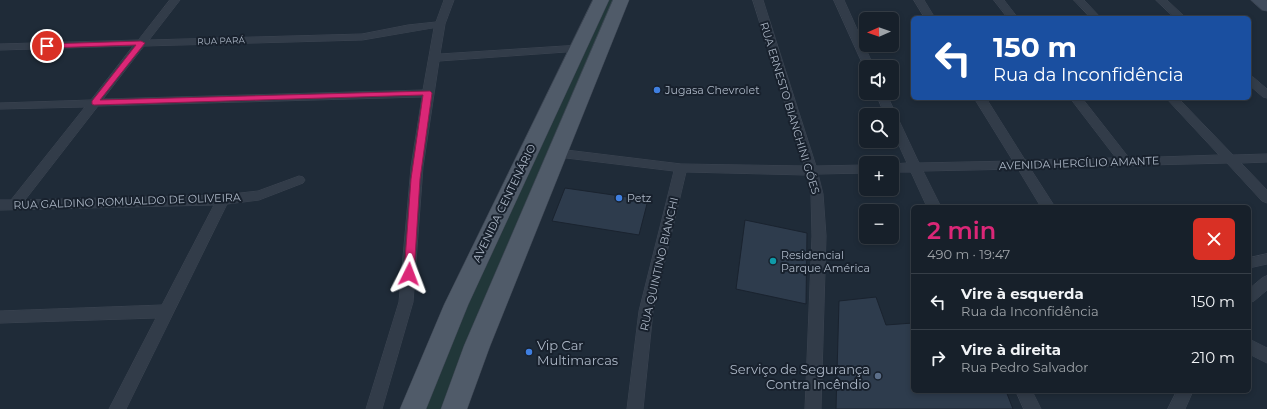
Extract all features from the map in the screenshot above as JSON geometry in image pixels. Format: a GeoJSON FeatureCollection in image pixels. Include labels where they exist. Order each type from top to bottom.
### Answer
{"type":"FeatureCollection","features":[{"type":"Feature","properties":{"kind":"main road","name":"AVENIDA CENTENÁRIO"},"geometry":{"type":"LineString","coordinates":[[413,409],[462,292],[580,48],[601,0]]}},
{"type":"Feature","properties":{"kind":"main road"},"geometry":{"type":"LineString","coordinates":[[454,409],[477,346],[621,0]]}},
{"type":"Feature","properties":{"kind":"main road"},"geometry":{"type":"LineString","coordinates":[[1257,0],[1267,7]]}},
{"type":"Feature","properties":{"kind":"street"},"geometry":{"type":"LineString","coordinates":[[15,204],[175,0]]}},
{"type":"Feature","properties":{"kind":"street"},"geometry":{"type":"LineString","coordinates":[[374,409],[406,302],[416,175],[440,24],[449,0]]}},
{"type":"Feature","properties":{"kind":"street","name":"RUA ERNESTO BIANCHINI GÓES"},"geometry":{"type":"LineString","coordinates":[[758,0],[811,170],[817,194],[819,236],[813,409]]}},
{"type":"Feature","properties":{"kind":"street"},"geometry":{"type":"LineString","coordinates":[[839,0],[866,60]]}},
{"type":"Feature","properties":{"kind":"street"},"geometry":{"type":"LineString","coordinates":[[919,0],[929,16]]}},
{"type":"Feature","properties":{"kind":"street"},"geometry":{"type":"LineString","coordinates":[[999,0],[1011,16]]}},
{"type":"Feature","properties":{"kind":"street"},"geometry":{"type":"LineString","coordinates":[[1079,0],[1094,16]]}},
{"type":"Feature","properties":{"kind":"street"},"geometry":{"type":"LineString","coordinates":[[1161,0],[1179,16]]}},
{"type":"Feature","properties":{"kind":"street","name":"RUA PARÁ"},"geometry":{"type":"LineString","coordinates":[[0,47],[362,37],[408,28],[440,24]]}},
{"type":"Feature","properties":{"kind":"street"},"geometry":{"type":"LineString","coordinates":[[434,58],[580,48]]}},
{"type":"Feature","properties":{"kind":"street"},"geometry":{"type":"LineString","coordinates":[[1251,81],[1267,95]]}},
{"type":"Feature","properties":{"kind":"street"},"geometry":{"type":"LineString","coordinates":[[0,106],[428,93]]}},
{"type":"Feature","properties":{"kind":"street"},"geometry":{"type":"LineString","coordinates":[[981,100],[1047,205]]}},
{"type":"Feature","properties":{"kind":"street"},"geometry":{"type":"LineString","coordinates":[[1078,100],[1126,162]]}},
{"type":"Feature","properties":{"kind":"street"},"geometry":{"type":"LineString","coordinates":[[1174,100],[1267,198]]}},
{"type":"Feature","properties":{"kind":"street"},"geometry":{"type":"LineString","coordinates":[[899,134],[933,205]]}},
{"type":"Feature","properties":{"kind":"street"},"geometry":{"type":"LineString","coordinates":[[558,153],[681,168],[760,171],[859,169]]}},
{"type":"Feature","properties":{"kind":"street","name":"AVENIDA HERCÍLIO AMANTE"},"geometry":{"type":"LineString","coordinates":[[899,168],[1267,158]]}},
{"type":"Feature","properties":{"kind":"street","name":"RUA QUINTINO BIANCHI"},"geometry":{"type":"LineString","coordinates":[[635,409],[646,311],[681,168]]}},
{"type":"Feature","properties":{"kind":"street","name":"RUA GALDINO ROMUALDO DE OLIVEIRA"},"geometry":{"type":"LineString","coordinates":[[0,205],[223,200],[259,195],[299,180]]}},
{"type":"Feature","properties":{"kind":"street"},"geometry":{"type":"LineString","coordinates":[[116,409],[223,200]]}},
{"type":"Feature","properties":{"kind":"street"},"geometry":{"type":"LineString","coordinates":[[1251,263],[1267,259]]}},
{"type":"Feature","properties":{"kind":"street"},"geometry":{"type":"LineString","coordinates":[[1251,295],[1267,282]]}},
{"type":"Feature","properties":{"kind":"street"},"geometry":{"type":"LineString","coordinates":[[0,317],[166,311]]}},
{"type":"Feature","properties":{"kind":"street"},"geometry":{"type":"LineString","coordinates":[[1251,347],[1267,356]]}},
{"type":"Feature","properties":{"kind":"street"},"geometry":{"type":"LineString","coordinates":[[1025,393],[1033,409]]}},
{"type":"Feature","properties":{"kind":"street"},"geometry":{"type":"LineString","coordinates":[[1176,409],[1184,393]]}},
{"type":"Feature","properties":{"kind":"green space"},"geometry":{"type":"Polygon","coordinates":[[[604,0],[616,0],[445,409],[424,409],[456,325],[604,0]]]}},
{"type":"Feature","properties":{"kind":"building"},"geometry":{"type":"Polygon","coordinates":[[[565,188],[648,200],[639,235],[552,221],[565,188]]]}},
{"type":"Feature","properties":{"kind":"building","name":"Residencial Parque América"},"geometry":{"type":"Polygon","coordinates":[[[745,220],[807,233],[806,304],[736,289],[745,220]]]}},
{"type":"Feature","properties":{"kind":"building"},"geometry":{"type":"Polygon","coordinates":[[[876,297],[886,325],[911,323],[911,393],[1007,393],[1013,409],[836,409],[839,301],[876,297]]]}},
{"type":"Feature","properties":{"kind":"place","name":"Jugasa Chevrolet"},"geometry":{"type":"Point","coordinates":[657,90]}},
{"type":"Feature","properties":{"kind":"place","name":"Petz"},"geometry":{"type":"Point","coordinates":[619,198]}},
{"type":"Feature","properties":{"kind":"place","name":"Residencial Parque América"},"geometry":{"type":"Point","coordinates":[773,261]}},
{"type":"Feature","properties":{"kind":"place","name":"Vip Car Multimarcas"},"geometry":{"type":"Point","coordinates":[529,352]}},
{"type":"Feature","properties":{"kind":"place","name":"Serviço de Segurança Contra Incêndio"},"geometry":{"type":"Point","coordinates":[878,376]}},
{"type":"Feature","properties":{"kind":"route"},"geometry":{"type":"LineString","coordinates":[[47,46],[141,43],[94,103],[428,93],[415,179],[409,274]]}}]}
